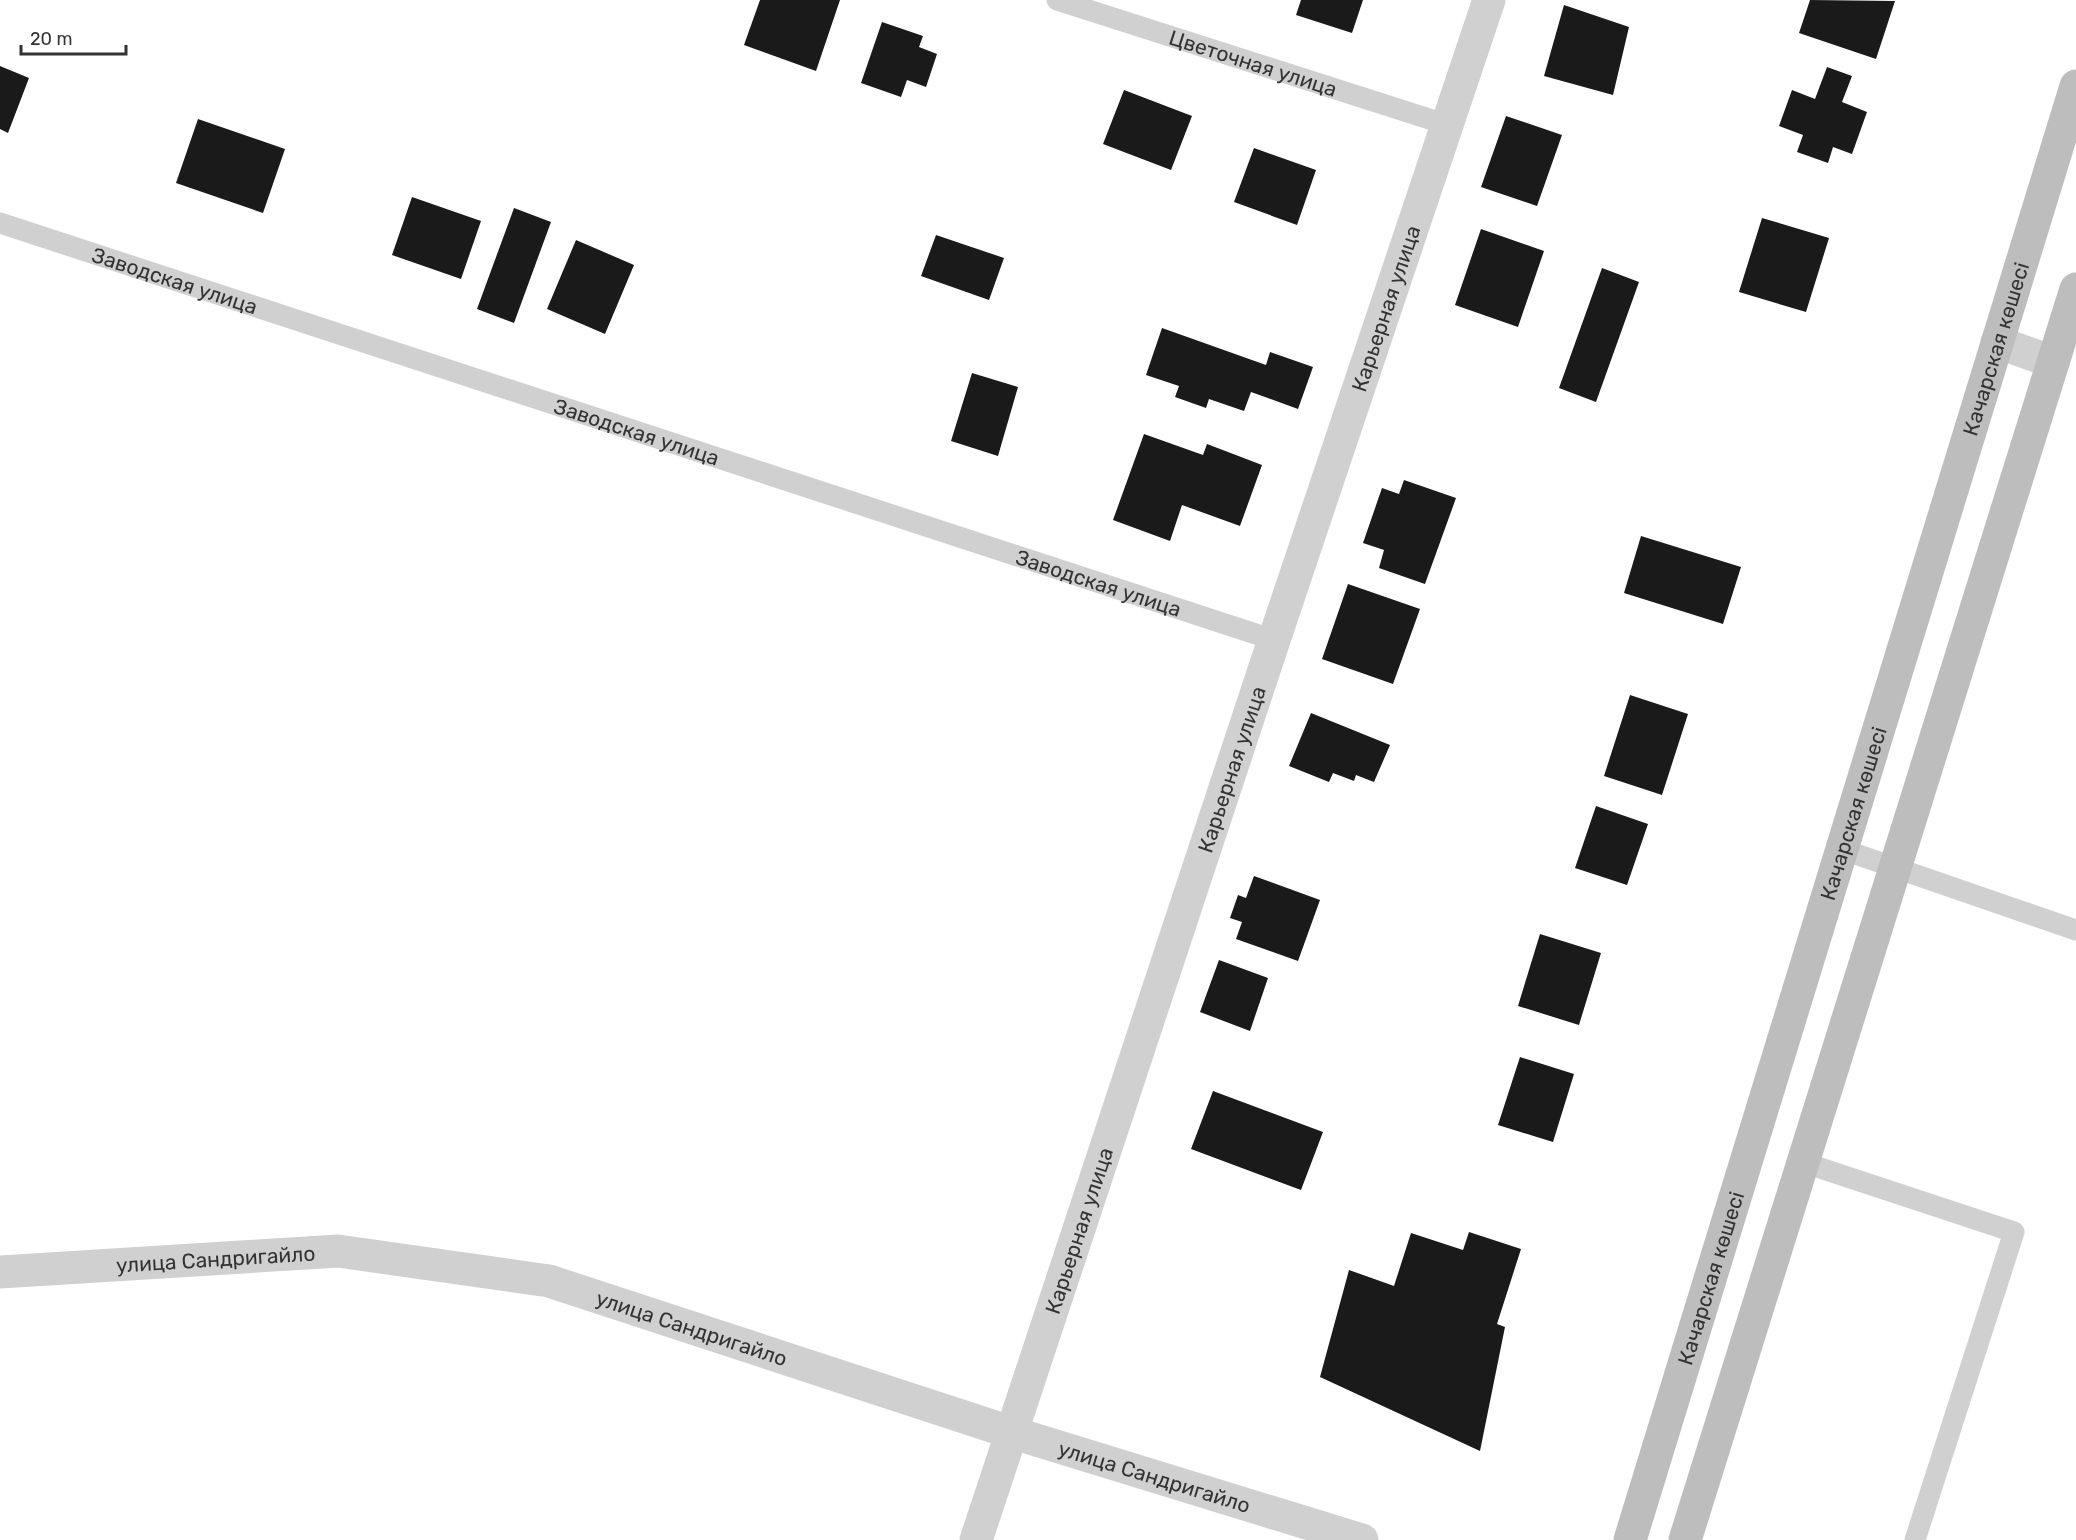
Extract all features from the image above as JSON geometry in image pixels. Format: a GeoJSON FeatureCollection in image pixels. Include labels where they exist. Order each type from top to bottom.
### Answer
{"type":"FeatureCollection","features":[{"type":"Feature","properties":{"kind":"main road","name":"Качарская көшесі"},"geometry":{"type":"LineString","coordinates":[[1630,1540],[2076,86]]}},
{"type":"Feature","properties":{"kind":"main road"},"geometry":{"type":"LineString","coordinates":[[1685,1540],[2076,290]]}},
{"type":"Feature","properties":{"kind":"street","name":"Карьерная улица"},"geometry":{"type":"LineString","coordinates":[[976,1540],[1010,1432],[1489,0]]}},
{"type":"Feature","properties":{"kind":"street"},"geometry":{"type":"LineString","coordinates":[[1997,342],[2053,362]]}},
{"type":"Feature","properties":{"kind":"street","name":"улица Сандригайло"},"geometry":{"type":"LineString","coordinates":[[0,1272],[338,1251],[549,1281],[1010,1432],[1362,1540]]}},
{"type":"Feature","properties":{"kind":"lane","name":"Цветочная улица"},"geometry":{"type":"LineString","coordinates":[[1057,0],[1448,124]]}},
{"type":"Feature","properties":{"kind":"lane","name":"Заводская улица"},"geometry":{"type":"LineString","coordinates":[[0,223],[1274,640]]}},
{"type":"Feature","properties":{"kind":"lane"},"geometry":{"type":"LineString","coordinates":[[1841,849],[2076,930]]}},
{"type":"Feature","properties":{"kind":"lane"},"geometry":{"type":"LineString","coordinates":[[1802,1162],[2014,1232],[1915,1540]]}},
{"type":"Feature","properties":{"kind":"building"},"geometry":{"type":"Polygon","coordinates":[[[760,0],[840,0],[816,71],[744,45],[760,0]]]}},
{"type":"Feature","properties":{"kind":"building"},"geometry":{"type":"Polygon","coordinates":[[[1301,0],[1363,0],[1352,33],[1296,15],[1301,0]]]}},
{"type":"Feature","properties":{"kind":"building"},"geometry":{"type":"Polygon","coordinates":[[[1810,0],[1895,1],[1876,59],[1799,33],[1810,0]]]}},
{"type":"Feature","properties":{"kind":"building"},"geometry":{"type":"Polygon","coordinates":[[[1564,5],[1629,27],[1613,95],[1544,76],[1564,5]]]}},
{"type":"Feature","properties":{"kind":"building"},"geometry":{"type":"Polygon","coordinates":[[[882,22],[923,36],[919,47],[937,54],[926,87],[907,80],[901,97],[861,83],[882,22]]]}},
{"type":"Feature","properties":{"kind":"building"},"geometry":{"type":"Polygon","coordinates":[[[0,66],[29,78],[8,133],[0,129],[0,66]]]}},
{"type":"Feature","properties":{"kind":"building"},"geometry":{"type":"Polygon","coordinates":[[[1827,67],[1852,76],[1842,102],[1867,112],[1852,154],[1833,147],[1828,163],[1797,152],[1803,135],[1779,126],[1792,90],[1815,99],[1827,67]]]}},
{"type":"Feature","properties":{"kind":"building"},"geometry":{"type":"Polygon","coordinates":[[[1124,90],[1192,116],[1171,170],[1103,144],[1124,90]]]}},
{"type":"Feature","properties":{"kind":"building"},"geometry":{"type":"Polygon","coordinates":[[[1506,116],[1562,135],[1537,206],[1481,187],[1506,116]]]}},
{"type":"Feature","properties":{"kind":"building"},"geometry":{"type":"Polygon","coordinates":[[[198,119],[285,149],[263,213],[176,183],[198,119]]]}},
{"type":"Feature","properties":{"kind":"building"},"geometry":{"type":"Polygon","coordinates":[[[1254,148],[1316,170],[1297,225],[1234,202],[1254,148]]]}},
{"type":"Feature","properties":{"kind":"building"},"geometry":{"type":"Polygon","coordinates":[[[412,197],[481,221],[461,279],[392,255],[412,197]]]}},
{"type":"Feature","properties":{"kind":"building"},"geometry":{"type":"Polygon","coordinates":[[[514,208],[551,222],[514,323],[477,309],[514,208]]]}},
{"type":"Feature","properties":{"kind":"building"},"geometry":{"type":"Polygon","coordinates":[[[1762,218],[1829,238],[1806,312],[1739,292],[1762,218]]]}},
{"type":"Feature","properties":{"kind":"building"},"geometry":{"type":"Polygon","coordinates":[[[1481,229],[1544,251],[1518,327],[1455,305],[1481,229]]]}},
{"type":"Feature","properties":{"kind":"building"},"geometry":{"type":"Polygon","coordinates":[[[936,235],[1004,258],[989,300],[921,276],[936,235]]]}},
{"type":"Feature","properties":{"kind":"building"},"geometry":{"type":"Polygon","coordinates":[[[576,240],[634,265],[605,334],[547,309],[576,240]]]}},
{"type":"Feature","properties":{"kind":"building"},"geometry":{"type":"Polygon","coordinates":[[[1602,268],[1639,282],[1596,402],[1559,388],[1602,268]]]}},
{"type":"Feature","properties":{"kind":"building"},"geometry":{"type":"Polygon","coordinates":[[[1162,328],[1266,365],[1270,352],[1313,367],[1298,409],[1251,392],[1244,411],[1209,399],[1206,408],[1175,397],[1179,386],[1146,375],[1162,328]]]}},
{"type":"Feature","properties":{"kind":"building"},"geometry":{"type":"Polygon","coordinates":[[[972,373],[1018,387],[998,456],[951,441],[972,373]]]}},
{"type":"Feature","properties":{"kind":"building"},"geometry":{"type":"Polygon","coordinates":[[[1144,434],[1203,455],[1207,444],[1262,465],[1240,526],[1182,505],[1170,541],[1113,520],[1144,434]]]}},
{"type":"Feature","properties":{"kind":"building"},"geometry":{"type":"Polygon","coordinates":[[[1404,480],[1456,498],[1425,584],[1379,568],[1384,550],[1363,543],[1382,488],[1399,494],[1404,480]]]}},
{"type":"Feature","properties":{"kind":"building"},"geometry":{"type":"Polygon","coordinates":[[[1641,536],[1741,567],[1723,624],[1624,593],[1641,536]]]}},
{"type":"Feature","properties":{"kind":"building"},"geometry":{"type":"Polygon","coordinates":[[[1348,584],[1420,609],[1393,684],[1322,659],[1348,584]]]}},
{"type":"Feature","properties":{"kind":"building"},"geometry":{"type":"Polygon","coordinates":[[[1630,695],[1688,714],[1662,795],[1604,776],[1630,695]]]}},
{"type":"Feature","properties":{"kind":"building"},"geometry":{"type":"Polygon","coordinates":[[[1311,713],[1390,745],[1374,782],[1356,775],[1354,781],[1333,773],[1329,782],[1289,766],[1311,713]]]}},
{"type":"Feature","properties":{"kind":"building"},"geometry":{"type":"Polygon","coordinates":[[[1596,806],[1648,824],[1627,885],[1575,868],[1596,806]]]}},
{"type":"Feature","properties":{"kind":"building"},"geometry":{"type":"Polygon","coordinates":[[[1254,876],[1320,900],[1298,961],[1236,939],[1242,922],[1230,918],[1238,895],[1246,898],[1254,876]]]}},
{"type":"Feature","properties":{"kind":"building"},"geometry":{"type":"Polygon","coordinates":[[[1540,934],[1601,953],[1579,1025],[1518,1006],[1540,934]]]}},
{"type":"Feature","properties":{"kind":"building"},"geometry":{"type":"Polygon","coordinates":[[[1219,960],[1268,978],[1250,1031],[1200,1012],[1219,960]]]}},
{"type":"Feature","properties":{"kind":"building"},"geometry":{"type":"Polygon","coordinates":[[[1520,1057],[1574,1074],[1553,1142],[1498,1125],[1520,1057]]]}},
{"type":"Feature","properties":{"kind":"building"},"geometry":{"type":"Polygon","coordinates":[[[1213,1091],[1323,1132],[1301,1190],[1191,1149],[1213,1091]]]}},
{"type":"Feature","properties":{"kind":"building"},"geometry":{"type":"Polygon","coordinates":[[[1469,1232],[1521,1249],[1497,1324],[1505,1327],[1480,1451],[1320,1377],[1349,1270],[1394,1286],[1411,1233],[1463,1250],[1469,1232]]]}}]}
